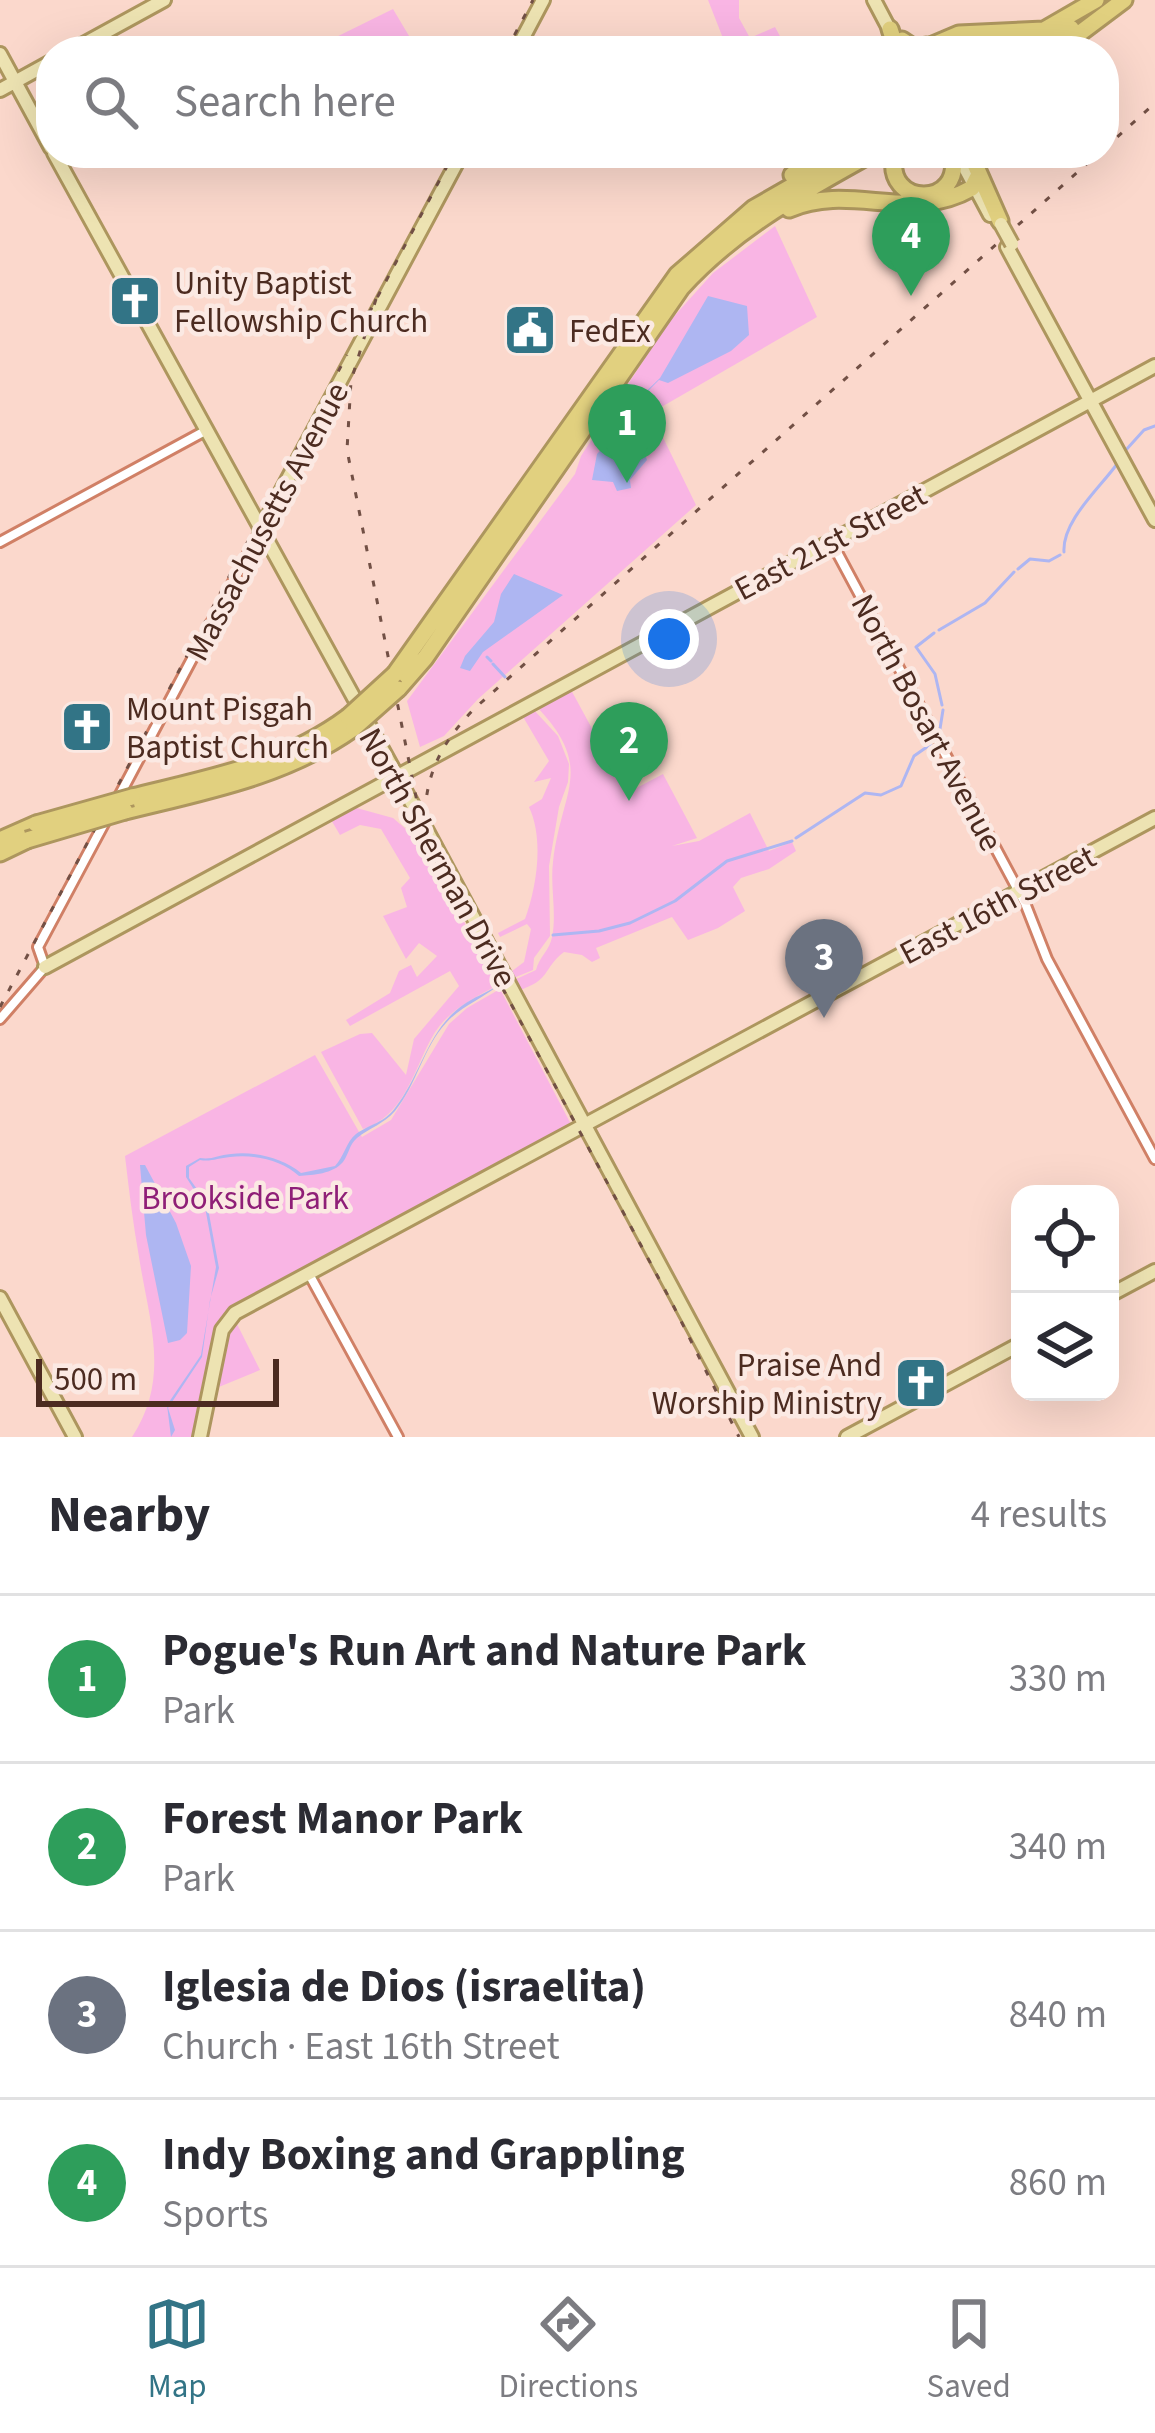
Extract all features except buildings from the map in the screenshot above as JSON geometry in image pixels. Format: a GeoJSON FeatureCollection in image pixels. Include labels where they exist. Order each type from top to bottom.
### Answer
{"type":"FeatureCollection","features":[{"type":"Feature","properties":{"kind":"highway"},"geometry":{"type":"LineString","coordinates":[[955,36],[1044,30],[1096,0]]}},
{"type":"Feature","properties":{"kind":"highway"},"geometry":{"type":"LineString","coordinates":[[1055,36],[1106,0]]}},
{"type":"Feature","properties":{"kind":"highway"},"geometry":{"type":"LineString","coordinates":[[1076,36],[1124,0]]}},
{"type":"Feature","properties":{"kind":"highway"},"geometry":{"type":"LineString","coordinates":[[1084,36],[1124,0]]}},
{"type":"Feature","properties":{"kind":"highway"},"geometry":{"type":"LineString","coordinates":[[773,202],[808,168]]}},
{"type":"Feature","properties":{"kind":"highway"},"geometry":{"type":"LineString","coordinates":[[397,681],[650,307],[713,239],[826,168]]}},
{"type":"Feature","properties":{"kind":"highway"},"geometry":{"type":"LineString","coordinates":[[2,842],[36,824],[286,767],[351,722],[424,658],[680,288],[754,215],[842,168]]}},
{"type":"Feature","properties":{"kind":"highway"},"geometry":{"type":"LineString","coordinates":[[893,168],[898,182],[911,193],[927,195],[941,190],[955,168]]}},
{"type":"Feature","properties":{"kind":"highway"},"geometry":{"type":"LineString","coordinates":[[968,168],[999,224]]}},
{"type":"Feature","properties":{"kind":"highway"},"geometry":{"type":"LineString","coordinates":[[773,202],[801,204],[823,199],[921,206],[971,186],[971,194],[983,202]]}},
{"type":"Feature","properties":{"kind":"highway"},"geometry":{"type":"LineString","coordinates":[[2,842],[27,840],[129,804]]}},
{"type":"Feature","properties":{"kind":"main road"},"geometry":{"type":"LineString","coordinates":[[98,36],[164,0]]}},
{"type":"Feature","properties":{"kind":"main road"},"geometry":{"type":"LineString","coordinates":[[524,36],[543,0]]}},
{"type":"Feature","properties":{"kind":"main road"},"geometry":{"type":"LineString","coordinates":[[877,0],[896,36]]}},
{"type":"Feature","properties":{"kind":"main road","name":"North Sherman Drive"},"geometry":{"type":"LineString","coordinates":[[0,54],[36,121]]}},
{"type":"Feature","properties":{"kind":"main road"},"geometry":{"type":"LineString","coordinates":[[0,90],[36,70]]}},
{"type":"Feature","properties":{"kind":"main road","name":"North Sherman Drive"},"geometry":{"type":"LineString","coordinates":[[61,168],[752,1437]]}},
{"type":"Feature","properties":{"kind":"main road","name":"Massachusetts Avenue"},"geometry":{"type":"LineString","coordinates":[[260,531],[454,168]]}},
{"type":"Feature","properties":{"kind":"main road"},"geometry":{"type":"LineString","coordinates":[[965,168],[971,186],[999,224]]}},
{"type":"Feature","properties":{"kind":"main road"},"geometry":{"type":"LineString","coordinates":[[983,202],[1094,399],[1155,520]]}},
{"type":"Feature","properties":{"kind":"main road","name":"East 21st Street"},"geometry":{"type":"LineString","coordinates":[[45,967],[1155,366]]}},
{"type":"Feature","properties":{"kind":"main road"},"geometry":{"type":"LineString","coordinates":[[1123,454],[1155,507]]}},
{"type":"Feature","properties":{"kind":"main road","name":"East 16th Street"},"geometry":{"type":"LineString","coordinates":[[200,1437],[226,1323],[235,1313],[1155,818]]}},
{"type":"Feature","properties":{"kind":"main road"},"geometry":{"type":"LineString","coordinates":[[1114,1293],[1155,1271]]}},
{"type":"Feature","properties":{"kind":"main road"},"geometry":{"type":"LineString","coordinates":[[0,1298],[76,1437]]}},
{"type":"Feature","properties":{"kind":"main road"},"geometry":{"type":"LineString","coordinates":[[847,1437],[1011,1349]]}},
{"type":"Feature","properties":{"kind":"street"},"geometry":{"type":"LineString","coordinates":[[0,542],[205,431]]}},
{"type":"Feature","properties":{"kind":"street","name":"Massachusetts Avenue"},"geometry":{"type":"LineString","coordinates":[[45,967],[38,953],[260,531]]}},
{"type":"Feature","properties":{"kind":"street","name":"North Bosart Avenue"},"geometry":{"type":"LineString","coordinates":[[831,541],[1155,1160]]}},
{"type":"Feature","properties":{"kind":"street","name":"East 21st Street"},"geometry":{"type":"LineString","coordinates":[[0,1019],[45,967]]}},
{"type":"Feature","properties":{"kind":"street"},"geometry":{"type":"LineString","coordinates":[[309,1274],[398,1437]]}},
{"type":"Feature","properties":{"kind":"green space"},"geometry":{"type":"Polygon","coordinates":[[[708,0],[739,0],[739,18],[749,36],[722,36],[708,0]]]}},
{"type":"Feature","properties":{"kind":"green space"},"geometry":{"type":"Polygon","coordinates":[[[393,9],[409,36],[338,36],[393,9]]]}},
{"type":"Feature","properties":{"kind":"green space"},"geometry":{"type":"Polygon","coordinates":[[[775,27],[780,36],[755,36],[775,27]]]}},
{"type":"Feature","properties":{"kind":"green space"},"geometry":{"type":"Polygon","coordinates":[[[775,226],[817,317],[651,413],[696,505],[478,699],[444,736],[420,747],[407,701],[575,474],[581,456],[668,323],[713,273],[775,226]]]}},
{"type":"Feature","properties":{"kind":"green space"},"geometry":{"type":"Polygon","coordinates":[[[570,688],[627,793],[663,774],[697,838],[672,846],[699,841],[750,813],[769,851],[792,842],[796,851],[769,869],[741,878],[733,887],[745,911],[718,928],[688,940],[672,917],[596,948],[600,958],[592,962],[564,952],[541,978],[517,991],[512,981],[536,970],[551,942],[553,862],[570,781],[566,747],[537,707],[570,688]]]}},
{"type":"Feature","properties":{"kind":"green space"},"geometry":{"type":"Polygon","coordinates":[[[533,709],[558,736],[569,764],[568,782],[549,866],[550,936],[534,958],[533,970],[511,979],[508,974],[524,962],[531,929],[527,924],[500,937],[498,933],[525,919],[537,863],[529,807],[542,799],[551,778],[534,782],[549,761],[522,715],[533,709]]]}},
{"type":"Feature","properties":{"kind":"green space"},"geometry":{"type":"Polygon","coordinates":[[[353,807],[393,818],[421,842],[498,985],[444,1021],[398,1104],[363,1129],[321,1052],[372,1033],[406,1075],[414,1039],[459,986],[450,971],[350,1026],[346,1020],[390,993],[399,971],[411,965],[417,977],[437,956],[419,943],[406,959],[383,916],[407,907],[401,888],[410,878],[381,829],[360,825],[340,835],[330,818],[353,807]]]}},
{"type":"Feature","properties":{"kind":"green space","name":"Brookside Park"},"geometry":{"type":"Polygon","coordinates":[[[500,989],[573,1128],[230,1312],[197,1437],[132,1437],[151,1393],[154,1349],[125,1156],[315,1055],[362,1137],[391,1120],[449,1024],[500,989]]]}},
{"type":"Feature","properties":{"kind":"green space"},"geometry":{"type":"Polygon","coordinates":[[[234,1318],[260,1370],[214,1389],[226,1329],[234,1318]]]}},
{"type":"Feature","properties":{"kind":"water"},"geometry":{"type":"Polygon","coordinates":[[[708,296],[747,306],[749,335],[731,351],[668,383],[659,380],[631,408],[626,424],[639,438],[647,460],[630,480],[631,488],[617,491],[613,482],[592,480],[597,454],[625,424],[630,407],[660,378],[708,296]]]}},
{"type":"Feature","properties":{"kind":"water"},"geometry":{"type":"Polygon","coordinates":[[[514,574],[563,595],[483,652],[470,671],[460,668],[494,622],[501,594],[514,574]]]}},
{"type":"Feature","properties":{"kind":"water"},"geometry":{"type":"Polygon","coordinates":[[[497,986],[446,1023],[395,1111],[357,1138],[334,1169],[299,1176],[276,1162],[239,1156],[200,1160],[189,1167],[189,1178],[207,1203],[219,1268],[211,1297],[216,1267],[205,1207],[186,1177],[186,1166],[200,1158],[240,1153],[277,1160],[301,1173],[335,1166],[356,1134],[395,1108],[433,1039],[451,1015],[497,986]]]}},
{"type":"Feature","properties":{"kind":"water"},"geometry":{"type":"Polygon","coordinates":[[[140,1165],[145,1165],[176,1223],[191,1266],[187,1333],[168,1343],[146,1235],[140,1165]]]}},
{"type":"Feature","properties":{"kind":"water"},"geometry":{"type":"Polygon","coordinates":[[[208,1312],[202,1357],[168,1408],[175,1430],[171,1437],[167,1405],[201,1355],[208,1312]]]}},
{"type":"Feature","properties":{"kind":"waterway"},"geometry":{"type":"LineString","coordinates":[[1125,451],[1144,430],[1155,426]]}},
{"type":"Feature","properties":{"kind":"waterway"},"geometry":{"type":"LineString","coordinates":[[1064,552],[1075,517],[1117,464]]}},
{"type":"Feature","properties":{"kind":"waterway"},"geometry":{"type":"LineString","coordinates":[[1018,569],[1030,559],[1049,561],[1060,555]]}},
{"type":"Feature","properties":{"kind":"waterway"},"geometry":{"type":"LineString","coordinates":[[939,630],[985,603],[1014,572]]}},
{"type":"Feature","properties":{"kind":"waterway"},"geometry":{"type":"LineString","coordinates":[[934,633],[916,647],[935,674],[942,705]]}},
{"type":"Feature","properties":{"kind":"waterway"},"geometry":{"type":"LineString","coordinates":[[487,657],[491,661]]}},
{"type":"Feature","properties":{"kind":"waterway"},"geometry":{"type":"LineString","coordinates":[[493,664],[505,677]]}},
{"type":"Feature","properties":{"kind":"waterway"},"geometry":{"type":"LineString","coordinates":[[939,735],[943,710]]}},
{"type":"Feature","properties":{"kind":"waterway"},"geometry":{"type":"LineString","coordinates":[[796,838],[865,793],[881,795],[901,786],[914,756],[934,742]]}},
{"type":"Feature","properties":{"kind":"waterway"},"geometry":{"type":"LineString","coordinates":[[553,935],[630,923],[675,901],[727,861],[792,841]]}},
{"type":"Feature","properties":{"kind":"railway"},"geometry":{"type":"LineString","coordinates":[[514,36],[533,0]]}},
{"type":"Feature","properties":{"kind":"railway"},"geometry":{"type":"LineString","coordinates":[[1119,135],[1155,103]]}},
{"type":"Feature","properties":{"kind":"railway"},"geometry":{"type":"LineString","coordinates":[[369,313],[446,168]]}},
{"type":"Feature","properties":{"kind":"railway"},"geometry":{"type":"LineString","coordinates":[[425,813],[429,782],[440,756],[475,708],[1082,168]]}},
{"type":"Feature","properties":{"kind":"railway"},"geometry":{"type":"LineString","coordinates":[[376,299],[351,381],[347,450],[423,832],[739,1437]]}},
{"type":"Feature","properties":{"kind":"railway"},"geometry":{"type":"LineString","coordinates":[[0,1007],[347,355]]}},
{"type":"Feature","properties":{"kind":"place","name":"Indy Boxing and Grappling"},"geometry":{"type":"Point","coordinates":[911,296]}},
{"type":"Feature","properties":{"kind":"place","name":"Unity Baptist Fellowship Church"},"geometry":{"type":"Point","coordinates":[135,301]}},
{"type":"Feature","properties":{"kind":"place","name":"FedEx"},"geometry":{"type":"Point","coordinates":[530,330]}},
{"type":"Feature","properties":{"kind":"place","name":"Pogue's Run Art and Nature Park"},"geometry":{"type":"Point","coordinates":[627,483]}},
{"type":"Feature","properties":{"kind":"place","name":"Mount Pisgah Baptist Church"},"geometry":{"type":"Point","coordinates":[87,727]}},
{"type":"Feature","properties":{"kind":"place","name":"Forest Manor Park"},"geometry":{"type":"Point","coordinates":[629,801]}},
{"type":"Feature","properties":{"kind":"place","name":"Iglesia de Dios (israelita)"},"geometry":{"type":"Point","coordinates":[824,1018]}},
{"type":"Feature","properties":{"kind":"place","name":"Praise And Worship Ministry"},"geometry":{"type":"Point","coordinates":[921,1383]}}]}
